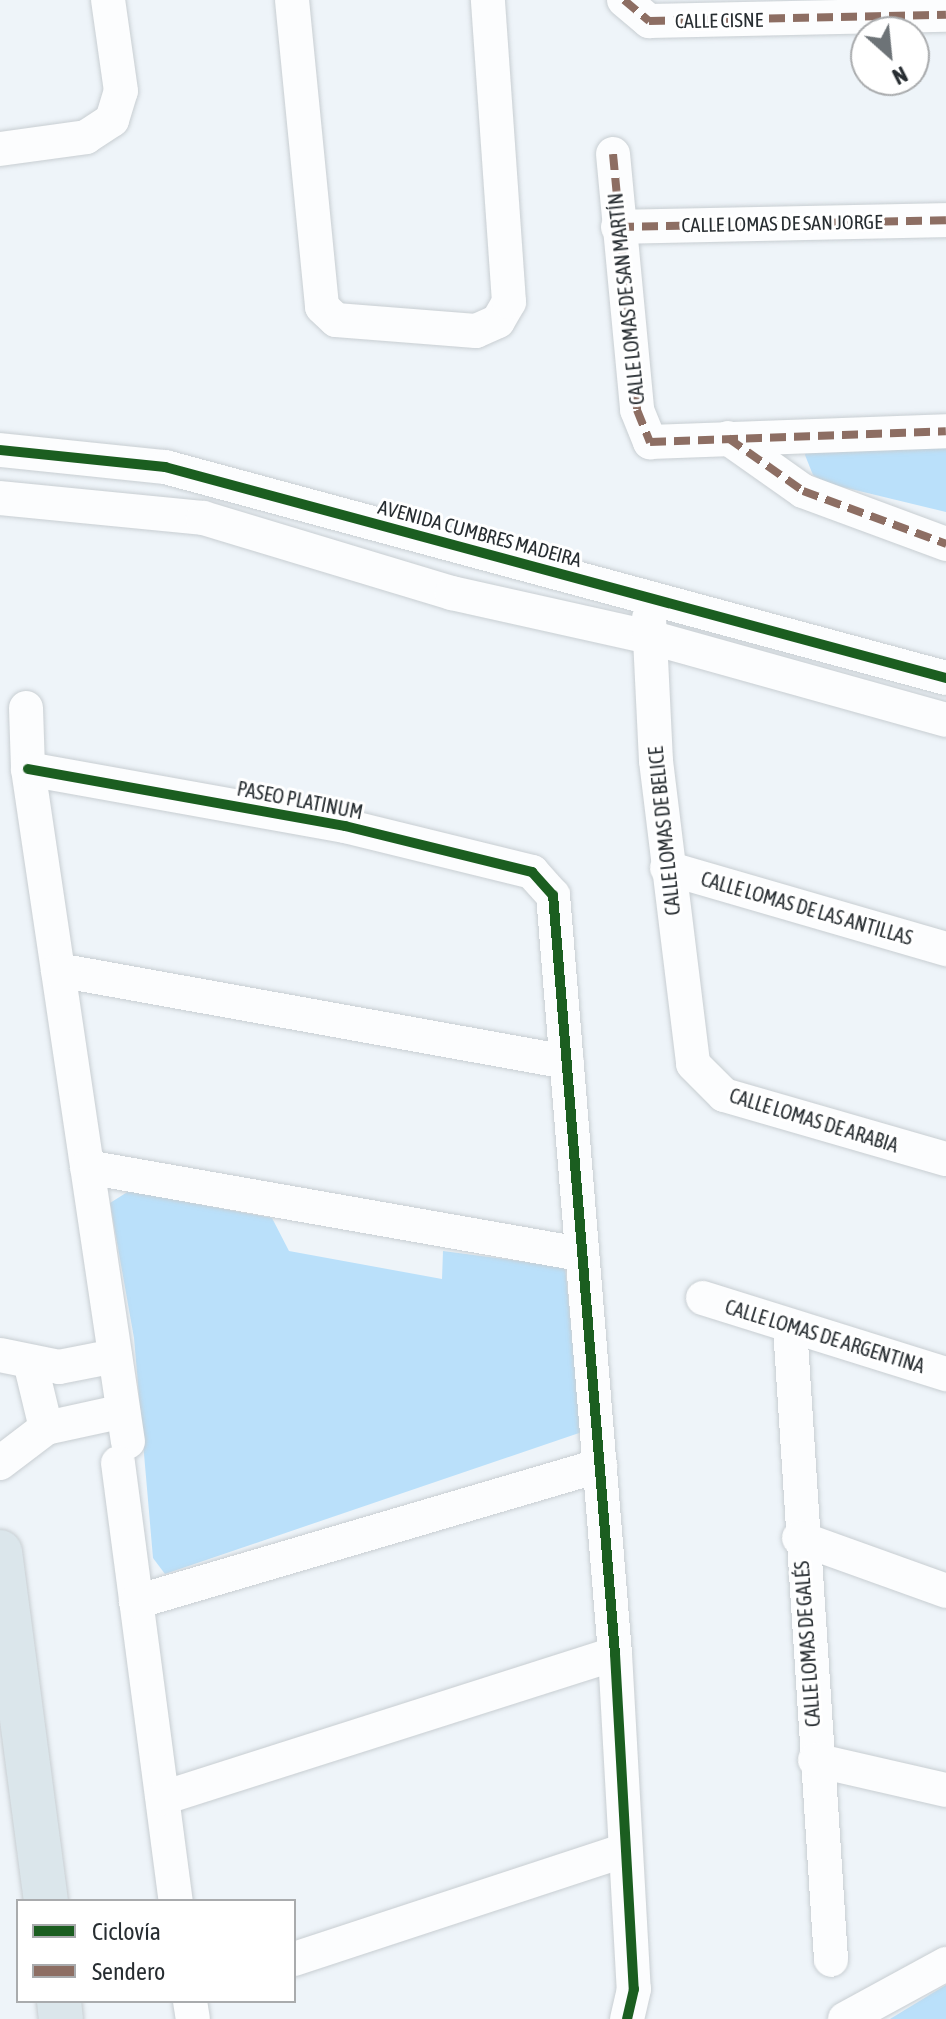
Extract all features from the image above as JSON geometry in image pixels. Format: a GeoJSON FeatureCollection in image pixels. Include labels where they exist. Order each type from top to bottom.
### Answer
{"type":"FeatureCollection","features":[{"type":"Feature","properties":{"kind":"main road"},"geometry":{"type":"LineString","coordinates":[[0,1552],[46,1899]]}},
{"type":"Feature","properties":{"kind":"street"},"geometry":{"type":"LineString","coordinates":[[0,149],[86,137],[112,120],[121,91],[108,0]]}},
{"type":"Feature","properties":{"kind":"street"},"geometry":{"type":"LineString","coordinates":[[292,0],[322,307],[336,320],[476,331],[498,321],[509,302],[488,0]]}},
{"type":"Feature","properties":{"kind":"street","name":"CALLE CISNE"},"geometry":{"type":"LineString","coordinates":[[631,9],[946,15]]}},
{"type":"Feature","properties":{"kind":"street","name":"CALLE LOMAS DE SAN MARTÍN"},"geometry":{"type":"LineString","coordinates":[[613,154],[637,410],[650,442],[728,438]]}},
{"type":"Feature","properties":{"kind":"street","name":"CALLE LOMAS DE SAN JORGE"},"geometry":{"type":"LineString","coordinates":[[618,227],[946,220]]}},
{"type":"Feature","properties":{"kind":"street"},"geometry":{"type":"LineString","coordinates":[[728,438],[946,431]]}},
{"type":"Feature","properties":{"kind":"street"},"geometry":{"type":"LineString","coordinates":[[728,438],[803,491],[946,544]]}},
{"type":"Feature","properties":{"kind":"street","name":"AVENIDA CUMBRES MADEIRA"},"geometry":{"type":"LineString","coordinates":[[0,450],[165,467],[946,678]]}},
{"type":"Feature","properties":{"kind":"street"},"geometry":{"type":"LineString","coordinates":[[0,498],[203,518],[452,593],[649,637],[946,720]]}},
{"type":"Feature","properties":{"kind":"street","name":"CALLE LOMAS DE BELICE"},"geometry":{"type":"LineString","coordinates":[[650,597],[649,637],[667,868],[693,1064]]}},
{"type":"Feature","properties":{"kind":"street"},"geometry":{"type":"LineString","coordinates":[[26,708],[28,769],[115,1356],[136,1602],[176,1899]]}},
{"type":"Feature","properties":{"kind":"street","name":"PASEO PLATINUM"},"geometry":{"type":"LineString","coordinates":[[28,769],[345,826],[532,872],[553,895],[567,1062]]}},
{"type":"Feature","properties":{"kind":"street","name":"CALLE LOMAS DE LAS ANTILLAS"},"geometry":{"type":"LineString","coordinates":[[667,868],[946,949]]}},
{"type":"Feature","properties":{"kind":"street"},"geometry":{"type":"LineString","coordinates":[[58,970],[567,1062],[580,1254],[615,1654],[623,1851],[634,1989],[627,2019]]}},
{"type":"Feature","properties":{"kind":"street","name":"CALLE LOMAS DE ARABIA"},"geometry":{"type":"LineString","coordinates":[[693,1064],[724,1095],[946,1159]]}},
{"type":"Feature","properties":{"kind":"street"},"geometry":{"type":"LineString","coordinates":[[87,1167],[580,1254]]}},
{"type":"Feature","properties":{"kind":"street","name":"CALLE LOMAS DE ARGENTINA"},"geometry":{"type":"LineString","coordinates":[[703,1298],[946,1374]]}},
{"type":"Feature","properties":{"kind":"street","name":"CALLE LOMAS DE GALÉS"},"geometry":{"type":"LineString","coordinates":[[790,1327],[799,1538],[831,1960]]}},
{"type":"Feature","properties":{"kind":"street"},"geometry":{"type":"LineString","coordinates":[[46,1428],[16,1360],[115,1356]]}},
{"type":"Feature","properties":{"kind":"street"},"geometry":{"type":"LineString","coordinates":[[0,1463],[46,1428],[123,1439]]}},
{"type":"Feature","properties":{"kind":"street"},"geometry":{"type":"LineString","coordinates":[[136,1602],[600,1465]]}},
{"type":"Feature","properties":{"kind":"street"},"geometry":{"type":"LineString","coordinates":[[799,1538],[946,1591]]}},
{"type":"Feature","properties":{"kind":"street"},"geometry":{"type":"LineString","coordinates":[[163,1798],[615,1654]]}},
{"type":"Feature","properties":{"kind":"street"},"geometry":{"type":"LineString","coordinates":[[815,1760],[946,1790]]}},
{"type":"Feature","properties":{"kind":"street"},"geometry":{"type":"LineString","coordinates":[[296,1958],[623,1851]]}},
{"type":"Feature","properties":{"kind":"street"},"geometry":{"type":"LineString","coordinates":[[845,2019],[946,1964]]}},
{"type":"Feature","properties":{"kind":"shaded area"},"geometry":{"type":"Polygon","coordinates":[[[946,423],[946,512],[826,483],[813,475],[805,455],[810,436],[946,423]]]}},
{"type":"Feature","properties":{"kind":"shaded area"},"geometry":{"type":"Polygon","coordinates":[[[129,1191],[272,1218],[289,1251],[442,1279],[443,1251],[565,1267],[582,1432],[165,1574],[153,1558],[134,1338],[110,1203],[129,1191]]]}},
{"type":"Feature","properties":{"kind":"shaded area"},"geometry":{"type":"Polygon","coordinates":[[[946,1985],[946,2019],[890,2019],[931,1994],[946,1985]]]}},
{"type":"Feature","properties":{"kind":"marked path"},"geometry":{"type":"LineString","coordinates":[[624,0],[649,21],[946,15]]}},
{"type":"Feature","properties":{"kind":"marked path"},"geometry":{"type":"LineString","coordinates":[[613,154],[637,410],[650,442],[946,431]]}},
{"type":"Feature","properties":{"kind":"marked path"},"geometry":{"type":"LineString","coordinates":[[618,227],[946,220]]}},
{"type":"Feature","properties":{"kind":"marked path"},"geometry":{"type":"LineString","coordinates":[[728,438],[803,491],[946,544]]}},
{"type":"Feature","properties":{"kind":"cycle path"},"geometry":{"type":"LineString","coordinates":[[0,450],[165,467],[946,678]]}},
{"type":"Feature","properties":{"kind":"cycle path"},"geometry":{"type":"LineString","coordinates":[[28,769],[345,826],[532,872],[553,895],[615,1654],[634,1989],[627,2019]]}}]}
